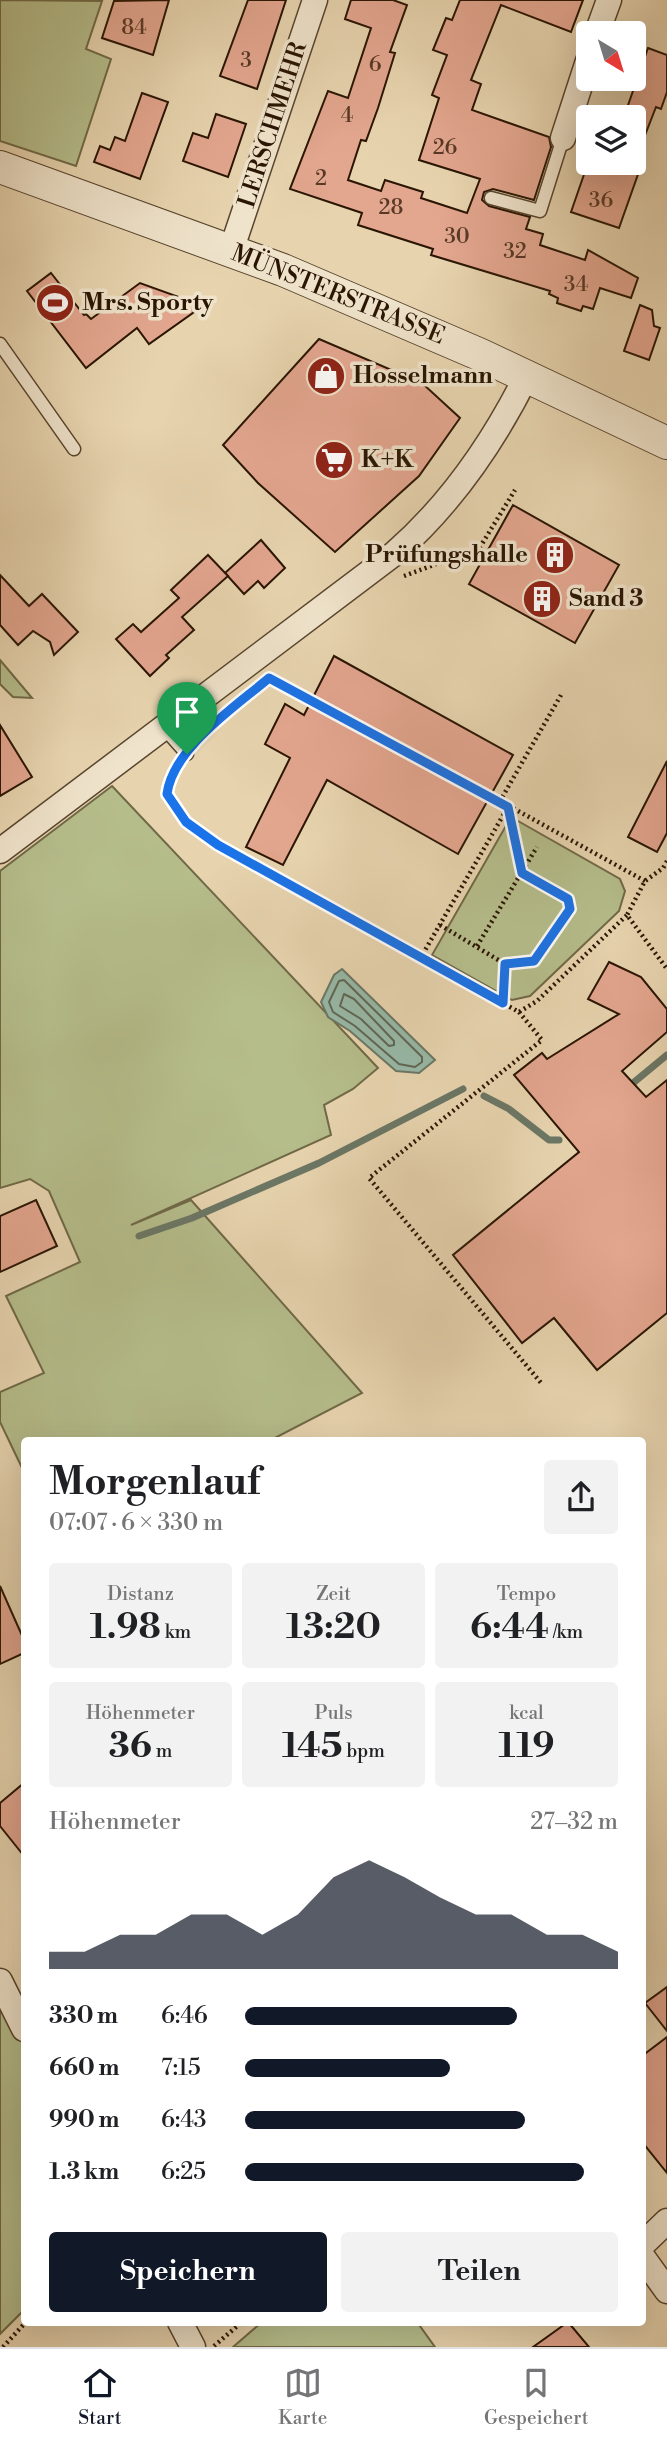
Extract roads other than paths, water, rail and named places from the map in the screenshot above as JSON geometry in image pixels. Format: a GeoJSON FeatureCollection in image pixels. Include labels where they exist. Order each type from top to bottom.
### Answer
{"type":"FeatureCollection","features":[{"type":"Feature","properties":{"kind":"street","name":"LERSCHMEHR"},"geometry":{"type":"LineString","coordinates":[[231,251],[314,0]]}},
{"type":"Feature","properties":{"kind":"street"},"geometry":{"type":"LineString","coordinates":[[601,21],[608,0]]}},
{"type":"Feature","properties":{"kind":"street"},"geometry":{"type":"LineString","coordinates":[[563,138],[578,91]]}},
{"type":"Feature","properties":{"kind":"street","name":"MÜNSTERSTRASSE"},"geometry":{"type":"LineString","coordinates":[[0,167],[231,251],[527,375],[667,443]]}},
{"type":"Feature","properties":{"kind":"street"},"geometry":{"type":"LineString","coordinates":[[0,851],[395,553],[428,524],[453,495],[499,428],[527,375]]}},
{"type":"Feature","properties":{"kind":"street"},"geometry":{"type":"LineString","coordinates":[[0,1981],[21,2023]]}},
{"type":"Feature","properties":{"kind":"street"},"geometry":{"type":"LineString","coordinates":[[646,2241],[667,2221]]}},
{"type":"Feature","properties":{"kind":"street"},"geometry":{"type":"LineString","coordinates":[[646,2262],[667,2291]]}},
{"type":"Feature","properties":{"kind":"street"},"geometry":{"type":"LineString","coordinates":[[182,2326],[193,2347]]}},
{"type":"Feature","properties":{"kind":"lane"},"geometry":{"type":"LineString","coordinates":[[491,198],[540,211],[563,138]]}},
{"type":"Feature","properties":{"kind":"lane"},"geometry":{"type":"LineString","coordinates":[[0,344],[74,449]]}},
{"type":"Feature","properties":{"kind":"lane"},"geometry":{"type":"LineString","coordinates":[[163,727],[187,754]]}},
{"type":"Feature","properties":{"kind":"water"},"geometry":{"type":"Polygon","coordinates":[[[342,969],[435,1060],[419,1073],[396,1071],[350,1031],[328,1017],[321,1002],[334,975],[342,969]]]}},
{"type":"Feature","properties":{"kind":"waterway"},"geometry":{"type":"LineString","coordinates":[[627,1088],[667,1055]]}},
{"type":"Feature","properties":{"kind":"waterway"},"geometry":{"type":"LineString","coordinates":[[139,1236],[192,1218],[319,1163],[463,1089]]}},
{"type":"Feature","properties":{"kind":"waterway"},"geometry":{"type":"LineString","coordinates":[[484,1096],[509,1109],[549,1140],[559,1140]]}},
{"type":"Feature","properties":{"kind":"place","name":"Mrs. Sporty"},"geometry":{"type":"Point","coordinates":[55,303]}},
{"type":"Feature","properties":{"kind":"place","name":"Hosselmann"},"geometry":{"type":"Point","coordinates":[326,376]}},
{"type":"Feature","properties":{"kind":"place","name":"K+K"},"geometry":{"type":"Point","coordinates":[334,460]}},
{"type":"Feature","properties":{"kind":"place","name":"Prüfungshalle"},"geometry":{"type":"Point","coordinates":[555,555]}},
{"type":"Feature","properties":{"kind":"place","name":"Sand 3"},"geometry":{"type":"Point","coordinates":[542,599]}}]}
